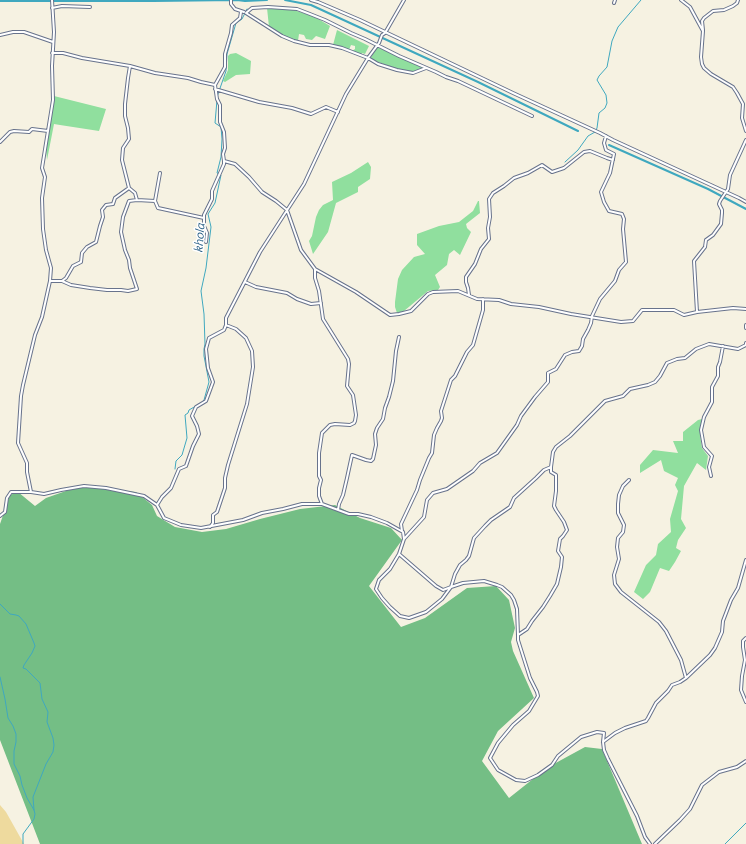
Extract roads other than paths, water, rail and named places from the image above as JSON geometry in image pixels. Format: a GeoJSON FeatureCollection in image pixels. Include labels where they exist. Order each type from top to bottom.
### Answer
{"type":"FeatureCollection","features":[{"type":"Feature","properties":{"kind":"street"},"geometry":{"type":"LineString","coordinates":[[31,492],[27,472],[27,463],[18,443],[21,396],[30,351],[42,317],[50,281],[51,268],[46,250],[43,229],[42,198],[45,177],[42,168],[52,100],[52,53],[54,32],[52,0]]}},
{"type":"Feature","properties":{"kind":"street"},"geometry":{"type":"LineString","coordinates":[[206,242],[207,233],[204,226],[204,215],[212,199],[212,191],[224,164],[223,154],[225,148],[224,132],[220,122],[220,105],[217,99],[215,85],[225,67],[225,54],[232,25],[240,18],[243,12],[235,9],[231,4],[231,0]]}},
{"type":"Feature","properties":{"kind":"street"},"geometry":{"type":"LineString","coordinates":[[311,0],[360,20],[512,94],[600,133],[746,202]]}},
{"type":"Feature","properties":{"kind":"street"},"geometry":{"type":"LineString","coordinates":[[157,505],[162,497],[171,488],[179,469],[186,466],[199,434],[192,416],[196,407],[206,401],[213,382],[208,368],[206,349],[209,338],[224,330],[226,318],[260,252],[304,184],[346,94],[404,0]]}},
{"type":"Feature","properties":{"kind":"street"},"geometry":{"type":"LineString","coordinates":[[681,0],[690,7],[703,31]]}},
{"type":"Feature","properties":{"kind":"street"},"geometry":{"type":"LineString","coordinates":[[738,0],[733,6],[724,10],[713,12],[702,21],[703,31],[701,57],[704,68],[733,87],[738,93],[743,104],[742,118],[746,131]]}},
{"type":"Feature","properties":{"kind":"street"},"geometry":{"type":"LineString","coordinates":[[52,8],[62,6],[90,8]]}},
{"type":"Feature","properties":{"kind":"street"},"geometry":{"type":"LineString","coordinates":[[426,68],[413,73],[397,70],[342,48],[329,45],[310,45],[294,41],[282,36],[246,13],[252,8],[297,9],[378,44],[426,68],[458,81],[532,116]]}},
{"type":"Feature","properties":{"kind":"street"},"geometry":{"type":"LineString","coordinates":[[0,35],[13,32],[24,32],[53,42]]}},
{"type":"Feature","properties":{"kind":"street"},"geometry":{"type":"LineString","coordinates":[[52,53],[63,53],[82,58],[130,66],[142,70],[215,85]]}},
{"type":"Feature","properties":{"kind":"street"},"geometry":{"type":"LineString","coordinates":[[130,66],[125,116],[129,139],[123,148],[122,160],[129,188],[135,193],[137,200]]}},
{"type":"Feature","properties":{"kind":"street"},"geometry":{"type":"LineString","coordinates":[[215,88],[259,102],[292,108],[311,114],[326,107],[338,112]]}},
{"type":"Feature","properties":{"kind":"street"},"geometry":{"type":"LineString","coordinates":[[0,142],[10,132],[14,131],[28,132],[32,129],[48,131]]}},
{"type":"Feature","properties":{"kind":"street"},"geometry":{"type":"LineString","coordinates":[[551,467],[544,470],[514,498],[510,507],[491,520],[474,538],[469,556],[460,565],[455,574],[452,588],[426,612],[409,618],[400,616],[382,598],[376,589],[379,580],[390,568],[399,554],[404,538],[424,517],[427,500],[433,493],[447,489],[480,463],[497,453],[517,425],[520,416],[548,382],[548,373],[556,369],[565,355],[579,351],[600,299],[615,281],[619,270],[626,262],[623,229],[624,219],[622,214],[609,211],[601,192],[610,173],[614,154],[606,150],[604,143],[606,136]]}},
{"type":"Feature","properties":{"kind":"street"},"geometry":{"type":"LineString","coordinates":[[697,312],[694,261],[705,247],[706,240],[713,235],[721,224],[722,210],[719,204],[728,189],[730,175],[746,140]]}},
{"type":"Feature","properties":{"kind":"street"},"geometry":{"type":"LineString","coordinates":[[469,296],[466,277],[475,264],[480,249],[488,239],[490,217],[489,199],[493,193],[514,178],[528,173],[542,165],[552,172],[564,168],[584,152],[590,151],[613,160]]}},
{"type":"Feature","properties":{"kind":"street"},"geometry":{"type":"LineString","coordinates":[[224,161],[235,164],[249,176],[262,192],[287,210],[302,250],[315,270],[356,292],[390,315],[411,311],[428,294],[433,292],[458,291],[477,299],[499,300],[511,304],[538,307],[621,322],[633,321],[642,310],[674,310],[684,315],[733,308],[746,309]]}},
{"type":"Feature","properties":{"kind":"street"},"geometry":{"type":"LineString","coordinates":[[160,172],[156,201],[158,208],[204,218]]}},
{"type":"Feature","properties":{"kind":"street"},"geometry":{"type":"LineString","coordinates":[[50,281],[62,280],[66,278],[73,266],[81,262],[82,253],[87,247],[96,242],[103,217],[102,210],[106,205],[113,204],[115,198],[119,194],[129,188]]}},
{"type":"Feature","properties":{"kind":"street"},"geometry":{"type":"LineString","coordinates":[[62,280],[71,285],[90,288],[128,291],[136,289],[121,232],[123,217],[129,201],[156,201]]}},
{"type":"Feature","properties":{"kind":"street"},"geometry":{"type":"LineString","coordinates":[[315,270],[315,278],[319,292],[323,319],[348,359],[348,386],[353,395],[356,415],[354,423],[350,425],[330,425],[322,433],[319,453],[319,476],[321,480],[319,496],[322,504]]}},
{"type":"Feature","properties":{"kind":"street"},"geometry":{"type":"LineString","coordinates":[[245,282],[256,287],[287,293],[297,299],[311,304],[321,303]]}},
{"type":"Feature","properties":{"kind":"street"},"geometry":{"type":"LineString","coordinates":[[404,538],[400,524],[417,490],[426,463],[432,453],[434,435],[442,418],[441,411],[451,380],[455,376],[467,352],[473,345],[483,310],[482,299]]}},
{"type":"Feature","properties":{"kind":"street"},"geometry":{"type":"LineString","coordinates":[[209,527],[212,523],[213,515],[217,512],[225,488],[228,465],[247,404],[253,367],[252,351],[246,338],[236,329],[226,325]]}},
{"type":"Feature","properties":{"kind":"street"},"geometry":{"type":"LineString","coordinates":[[338,510],[352,455],[372,461],[373,459],[376,446],[376,428],[383,419],[389,397],[393,381],[399,337]]}},
{"type":"Feature","properties":{"kind":"street"},"geometry":{"type":"LineString","coordinates":[[518,635],[527,629],[543,607],[556,584],[561,568],[562,557],[558,550],[560,539],[564,536],[567,530],[554,506],[556,475],[552,472],[551,467],[553,452],[556,447],[570,436],[605,402],[623,396],[630,389],[655,382],[667,363],[685,358],[696,349],[709,344],[738,349],[746,345],[746,343]]}},
{"type":"Feature","properties":{"kind":"street"},"geometry":{"type":"LineString","coordinates":[[711,476],[709,467],[712,456],[704,447],[701,430],[704,417],[712,402],[712,387],[718,376],[718,367],[723,346]]}},
{"type":"Feature","properties":{"kind":"street"},"geometry":{"type":"LineString","coordinates":[[629,480],[623,486],[619,495],[618,513],[624,525],[623,532],[618,538],[617,547],[619,559],[614,575],[615,584],[621,592],[659,622],[666,631],[681,660],[686,678]]}},
{"type":"Feature","properties":{"kind":"street"},"geometry":{"type":"LineString","coordinates":[[0,516],[5,512],[6,498],[11,492],[31,492],[44,494],[84,486],[106,488],[144,496],[157,505],[164,518],[181,525],[201,528],[243,520],[262,513],[302,504],[322,504],[349,514],[358,514],[371,517],[387,523],[403,532]]}},
{"type":"Feature","properties":{"kind":"street"},"geometry":{"type":"LineString","coordinates":[[399,554],[436,586],[444,590],[463,583],[484,581],[502,587],[511,594],[514,600],[517,609],[518,640],[530,678],[538,696],[529,712],[513,725],[498,743],[490,758],[498,770],[516,780],[525,781],[538,775],[552,765],[558,756],[581,737],[597,732],[604,734],[604,750],[637,816],[645,837],[650,844]]}},
{"type":"Feature","properties":{"kind":"street"},"geometry":{"type":"LineString","coordinates":[[603,742],[625,728],[646,721],[656,703],[672,685],[686,678],[710,655],[722,632],[723,621],[731,600],[738,588],[746,560]]}},
{"type":"Feature","properties":{"kind":"street"},"geometry":{"type":"LineString","coordinates":[[746,638],[743,641],[745,660],[741,690],[746,702]]}},
{"type":"Feature","properties":{"kind":"street"},"geometry":{"type":"LineString","coordinates":[[655,844],[690,809],[702,785],[719,772],[737,767],[746,761]]}},
{"type":"Feature","properties":{"kind":"waterway"},"geometry":{"type":"LineString","coordinates":[[0,1],[267,0]]}},
{"type":"Feature","properties":{"kind":"waterway"},"geometry":{"type":"LineString","coordinates":[[285,0],[311,5],[478,82],[578,131]]}},
{"type":"Feature","properties":{"kind":"waterway"},"geometry":{"type":"LineString","coordinates":[[565,162],[578,150],[588,136],[595,132],[597,128],[599,113],[605,108],[607,103],[606,95],[597,80],[607,67],[612,41],[618,27],[641,0]]}},
{"type":"Feature","properties":{"kind":"waterway","name":"khola"},"geometry":{"type":"LineString","coordinates":[[217,97],[226,71],[227,54],[236,23],[242,19],[247,9]]}},
{"type":"Feature","properties":{"kind":"waterway","name":"khola"},"geometry":{"type":"LineString","coordinates":[[175,469],[176,461],[182,455],[187,438],[185,415],[189,410],[204,400],[209,382],[204,356],[204,314],[201,291],[206,268],[211,227],[208,214],[215,203],[221,175],[217,173],[221,157],[222,139],[221,127],[215,123],[217,100]]}},
{"type":"Feature","properties":{"kind":"waterway"},"geometry":{"type":"LineString","coordinates":[[609,145],[708,189],[746,209]]}},
{"type":"Feature","properties":{"kind":"waterway"},"geometry":{"type":"LineString","coordinates":[[0,604],[10,614],[19,616],[26,624],[34,643],[35,646],[32,653],[23,668],[26,669],[40,683],[42,699],[48,712],[47,722],[53,738],[53,752],[46,764],[33,797],[34,810]]}},
{"type":"Feature","properties":{"kind":"waterway"},"geometry":{"type":"LineString","coordinates":[[0,677],[8,718],[16,734],[14,764],[35,814],[34,819],[23,834],[23,844]]}},
{"type":"Feature","properties":{"kind":"waterway"},"geometry":{"type":"LineString","coordinates":[[725,844],[746,823]]}}]}
